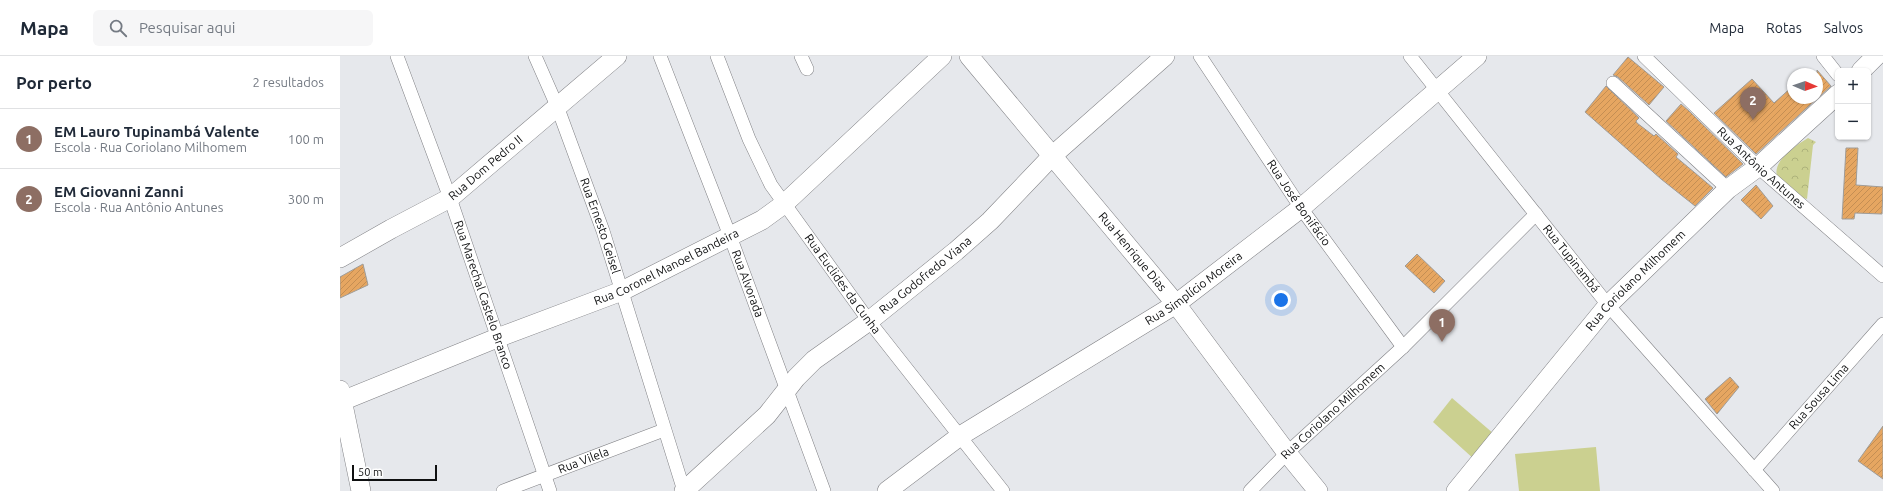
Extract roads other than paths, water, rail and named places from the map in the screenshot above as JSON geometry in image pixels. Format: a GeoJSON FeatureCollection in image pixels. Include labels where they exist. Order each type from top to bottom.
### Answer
{"type":"FeatureCollection","features":[{"type":"Feature","properties":{"kind":"street","name":"Rua Marechal Castelo Branco"},"geometry":{"type":"LineString","coordinates":[[397,56],[450,198],[543,476],[550,491]]}},
{"type":"Feature","properties":{"kind":"street","name":"Rua Ernesto Geisel"},"geometry":{"type":"LineString","coordinates":[[535,56],[557,106],[603,232],[684,491]]}},
{"type":"Feature","properties":{"kind":"street","name":"Rua Dom Pedro II"},"geometry":{"type":"LineString","coordinates":[[340,258],[450,198],[497,161],[557,106],[617,56]]}},
{"type":"Feature","properties":{"kind":"street","name":"Rua Alvorada"},"geometry":{"type":"LineString","coordinates":[[660,56],[735,234],[792,384],[824,491]]}},
{"type":"Feature","properties":{"kind":"street","name":"Rua Euclides da Cunha"},"geometry":{"type":"LineString","coordinates":[[717,56],[760,165],[784,204],[869,321],[1003,491]]}},
{"type":"Feature","properties":{"kind":"street"},"geometry":{"type":"LineString","coordinates":[[801,56],[807,69]]}},
{"type":"Feature","properties":{"kind":"street","name":"Rua Coronel Manoel Bandeira"},"geometry":{"type":"LineString","coordinates":[[341,396],[622,291],[762,220],[784,204],[942,56]]}},
{"type":"Feature","properties":{"kind":"street","name":"Rua Henrique Dias"},"geometry":{"type":"LineString","coordinates":[[969,56],[1176,304],[1318,491]]}},
{"type":"Feature","properties":{"kind":"street","name":"Rua Godofredo Viana"},"geometry":{"type":"LineString","coordinates":[[684,491],[752,431],[814,360],[869,321],[956,251],[990,221],[1052,156],[1164,56]]}},
{"type":"Feature","properties":{"kind":"street","name":"Rua José Bonifácio"},"geometry":{"type":"LineString","coordinates":[[1200,56],[1301,208],[1403,347]]}},
{"type":"Feature","properties":{"kind":"street","name":"Rua Tupinambá"},"geometry":{"type":"LineString","coordinates":[[1410,56],[1436,91],[1608,304],[1773,491]]}},
{"type":"Feature","properties":{"kind":"street","name":"Rua Simplício Moreira"},"geometry":{"type":"LineString","coordinates":[[888,491],[960,436],[1176,304],[1301,208],[1477,56]]}},
{"type":"Feature","properties":{"kind":"street","name":"Rua Antônio Antunes"},"geometry":{"type":"LineString","coordinates":[[1644,56],[1758,167],[1883,276]]}},
{"type":"Feature","properties":{"kind":"street"},"geometry":{"type":"LineString","coordinates":[[1823,56],[1835,71]]}},
{"type":"Feature","properties":{"kind":"street"},"geometry":{"type":"LineString","coordinates":[[1864,68],[1876,56]]}},
{"type":"Feature","properties":{"kind":"street"},"geometry":{"type":"LineString","coordinates":[[1613,83],[1728,189]]}},
{"type":"Feature","properties":{"kind":"street","name":"Rua Coriolano Milhomem"},"geometry":{"type":"LineString","coordinates":[[1456,491],[1608,304],[1728,189],[1758,167],[1835,97]]}},
{"type":"Feature","properties":{"kind":"street","name":"Rua Coriolano Milhomem"},"geometry":{"type":"LineString","coordinates":[[1250,491],[1287,452],[1403,347],[1536,214]]}},
{"type":"Feature","properties":{"kind":"street","name":"Rua Sousa Lima"},"geometry":{"type":"LineString","coordinates":[[1754,470],[1883,324]]}},
{"type":"Feature","properties":{"kind":"street"},"geometry":{"type":"LineString","coordinates":[[341,396],[361,491]]}},
{"type":"Feature","properties":{"kind":"street","name":"Rua Vilela"},"geometry":{"type":"LineString","coordinates":[[503,491],[664,430]]}},
{"type":"Feature","properties":{"kind":"place","name":"EM Giovanni Zanni"},"geometry":{"type":"Point","coordinates":[1753,120]}},
{"type":"Feature","properties":{"kind":"place","name":"EM Lauro Tupinambá Valente"},"geometry":{"type":"Point","coordinates":[1442,342]}}]}
